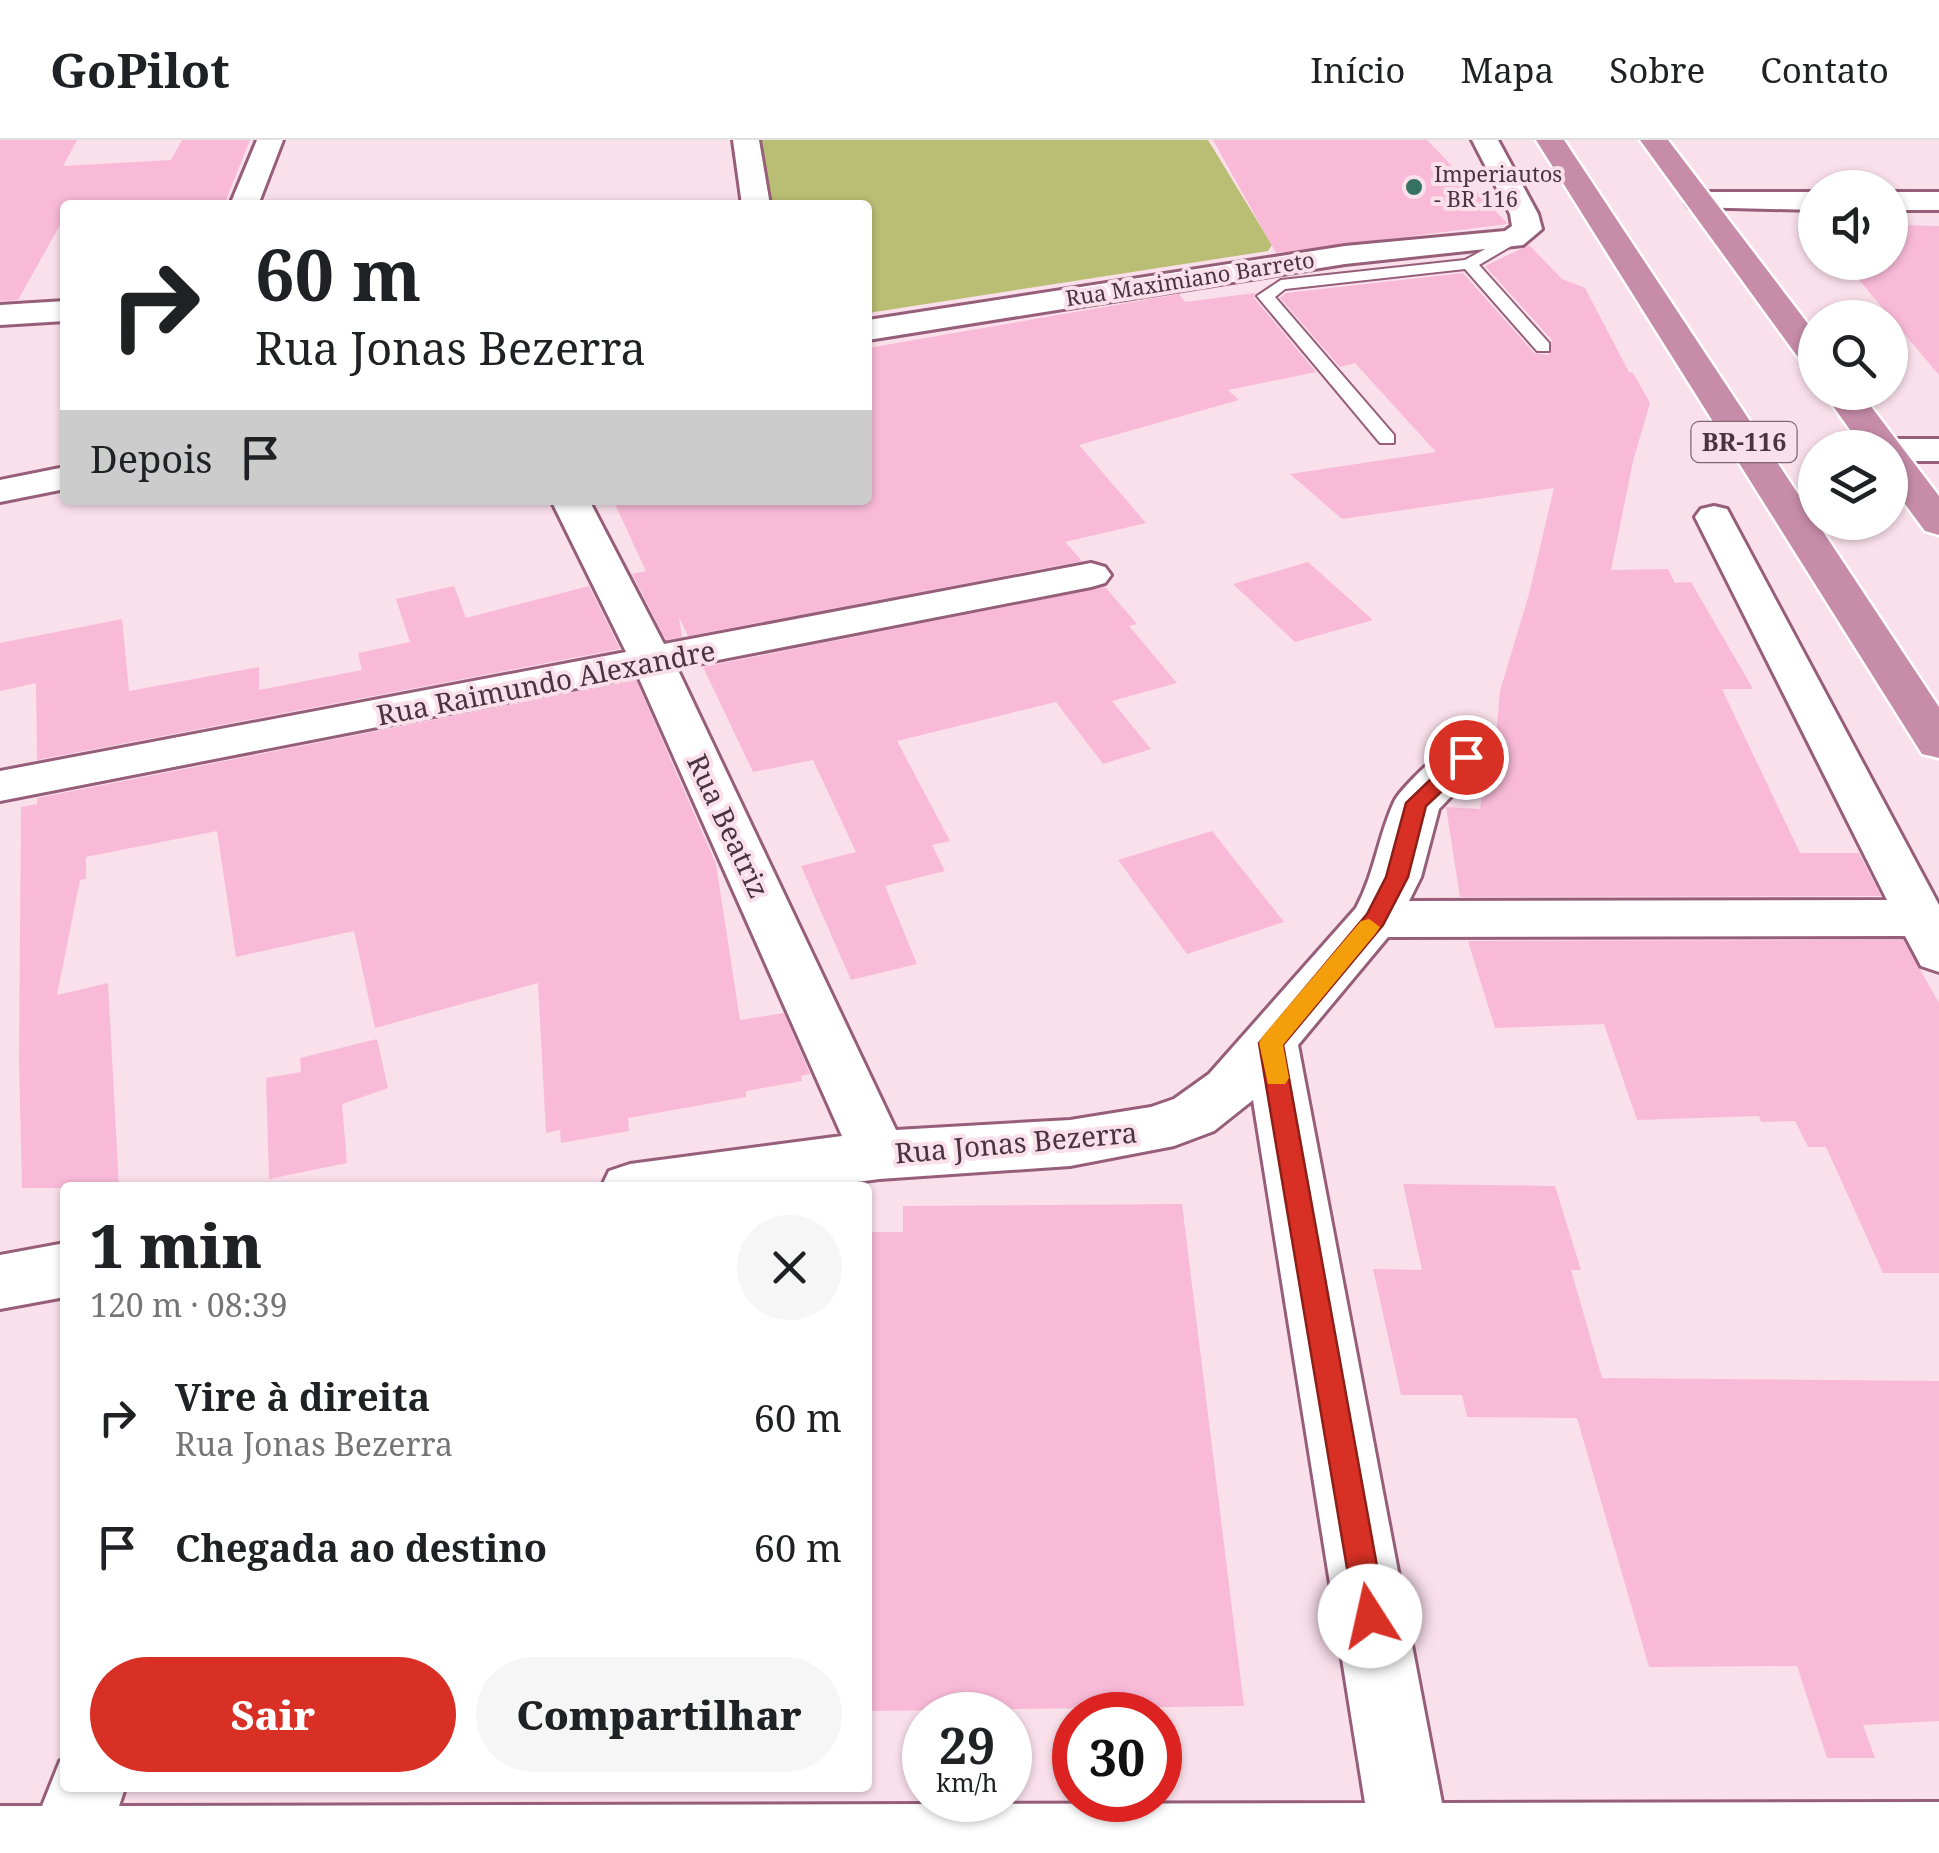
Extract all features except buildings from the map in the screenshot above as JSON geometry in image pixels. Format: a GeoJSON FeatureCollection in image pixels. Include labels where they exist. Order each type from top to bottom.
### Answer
{"type":"FeatureCollection","features":[{"type":"Feature","properties":{"kind":"highway","name":"BR-116"},"geometry":{"type":"LineString","coordinates":[[1550,140],[1939,743]]}},
{"type":"Feature","properties":{"kind":"highway"},"geometry":{"type":"LineString","coordinates":[[1654,140],[1798,334]]}},
{"type":"Feature","properties":{"kind":"highway"},"geometry":{"type":"LineString","coordinates":[[1908,482],[1939,523]]}},
{"type":"Feature","properties":{"kind":"street"},"geometry":{"type":"LineString","coordinates":[[246,200],[270,140]]}},
{"type":"Feature","properties":{"kind":"street"},"geometry":{"type":"LineString","coordinates":[[746,140],[755,200]]}},
{"type":"Feature","properties":{"kind":"street"},"geometry":{"type":"LineString","coordinates":[[1513,240],[1527,229],[1524,214],[1485,140],[1550,140]]}},
{"type":"Feature","properties":{"kind":"street"},"geometry":{"type":"LineString","coordinates":[[1699,201],[1798,201]]}},
{"type":"Feature","properties":{"kind":"street"},"geometry":{"type":"LineString","coordinates":[[1908,201],[1939,201]]}},
{"type":"Feature","properties":{"kind":"street","name":"Rua Maximiano Barreto"},"geometry":{"type":"LineString","coordinates":[[872,329],[1359,253],[1513,240]]}},
{"type":"Feature","properties":{"kind":"street"},"geometry":{"type":"LineString","coordinates":[[0,315],[60,312]]}},
{"type":"Feature","properties":{"kind":"street"},"geometry":{"type":"LineString","coordinates":[[1908,450],[1939,450]]}},
{"type":"Feature","properties":{"kind":"street"},"geometry":{"type":"LineString","coordinates":[[0,491],[60,479]]}},
{"type":"Feature","properties":{"kind":"street","name":"Rua Beatriz"},"geometry":{"type":"LineString","coordinates":[[573,505],[653,663],[880,1155]]}},
{"type":"Feature","properties":{"kind":"street"},"geometry":{"type":"LineString","coordinates":[[1375,919],[1929,935],[1714,518]]}},
{"type":"Feature","properties":{"kind":"street","name":"Rua Raimundo Alexandre"},"geometry":{"type":"LineString","coordinates":[[0,786],[653,663],[1091,575]]}},
{"type":"Feature","properties":{"kind":"street","name":"Rua Jonas Bezerra"},"geometry":{"type":"LineString","coordinates":[[675,1182],[880,1155],[1070,1144],[1154,1130],[1194,1115],[1229,1090],[1375,919],[1397,877],[1416,803],[1466,757]]}},
{"type":"Feature","properties":{"kind":"street"},"geometry":{"type":"LineString","coordinates":[[1271,1043],[1411,1849]]}},
{"type":"Feature","properties":{"kind":"street"},"geometry":{"type":"LineString","coordinates":[[0,1282],[60,1271]]}},
{"type":"Feature","properties":{"kind":"street"},"geometry":{"type":"LineString","coordinates":[[55,1832],[1411,1849],[1939,1841]]}},
{"type":"Feature","properties":{"kind":"lane"},"geometry":{"type":"LineString","coordinates":[[1386,439],[1265,296],[1281,284],[1469,264],[1513,240]]}},
{"type":"Feature","properties":{"kind":"lane"},"geometry":{"type":"LineString","coordinates":[[1469,264],[1544,347]]}},
{"type":"Feature","properties":{"kind":"green space"},"geometry":{"type":"Polygon","coordinates":[[[754,140],[1208,140],[1272,245],[1268,251],[872,312],[872,200],[766,200],[754,140]]]}},
{"type":"Feature","properties":{"kind":"slow traffic"},"geometry":{"type":"LineString","coordinates":[[1277,1078],[1271,1043],[1369,927]]}},
{"type":"Feature","properties":{"kind":"place","name":"Imperiautos - BR 116"},"geometry":{"type":"Point","coordinates":[1414,187]}},
{"type":"Feature","properties":{"kind":"route"},"geometry":{"type":"LineString","coordinates":[[1370,1616],[1271,1043],[1375,919],[1397,877],[1416,803],[1466,757]]}}]}
